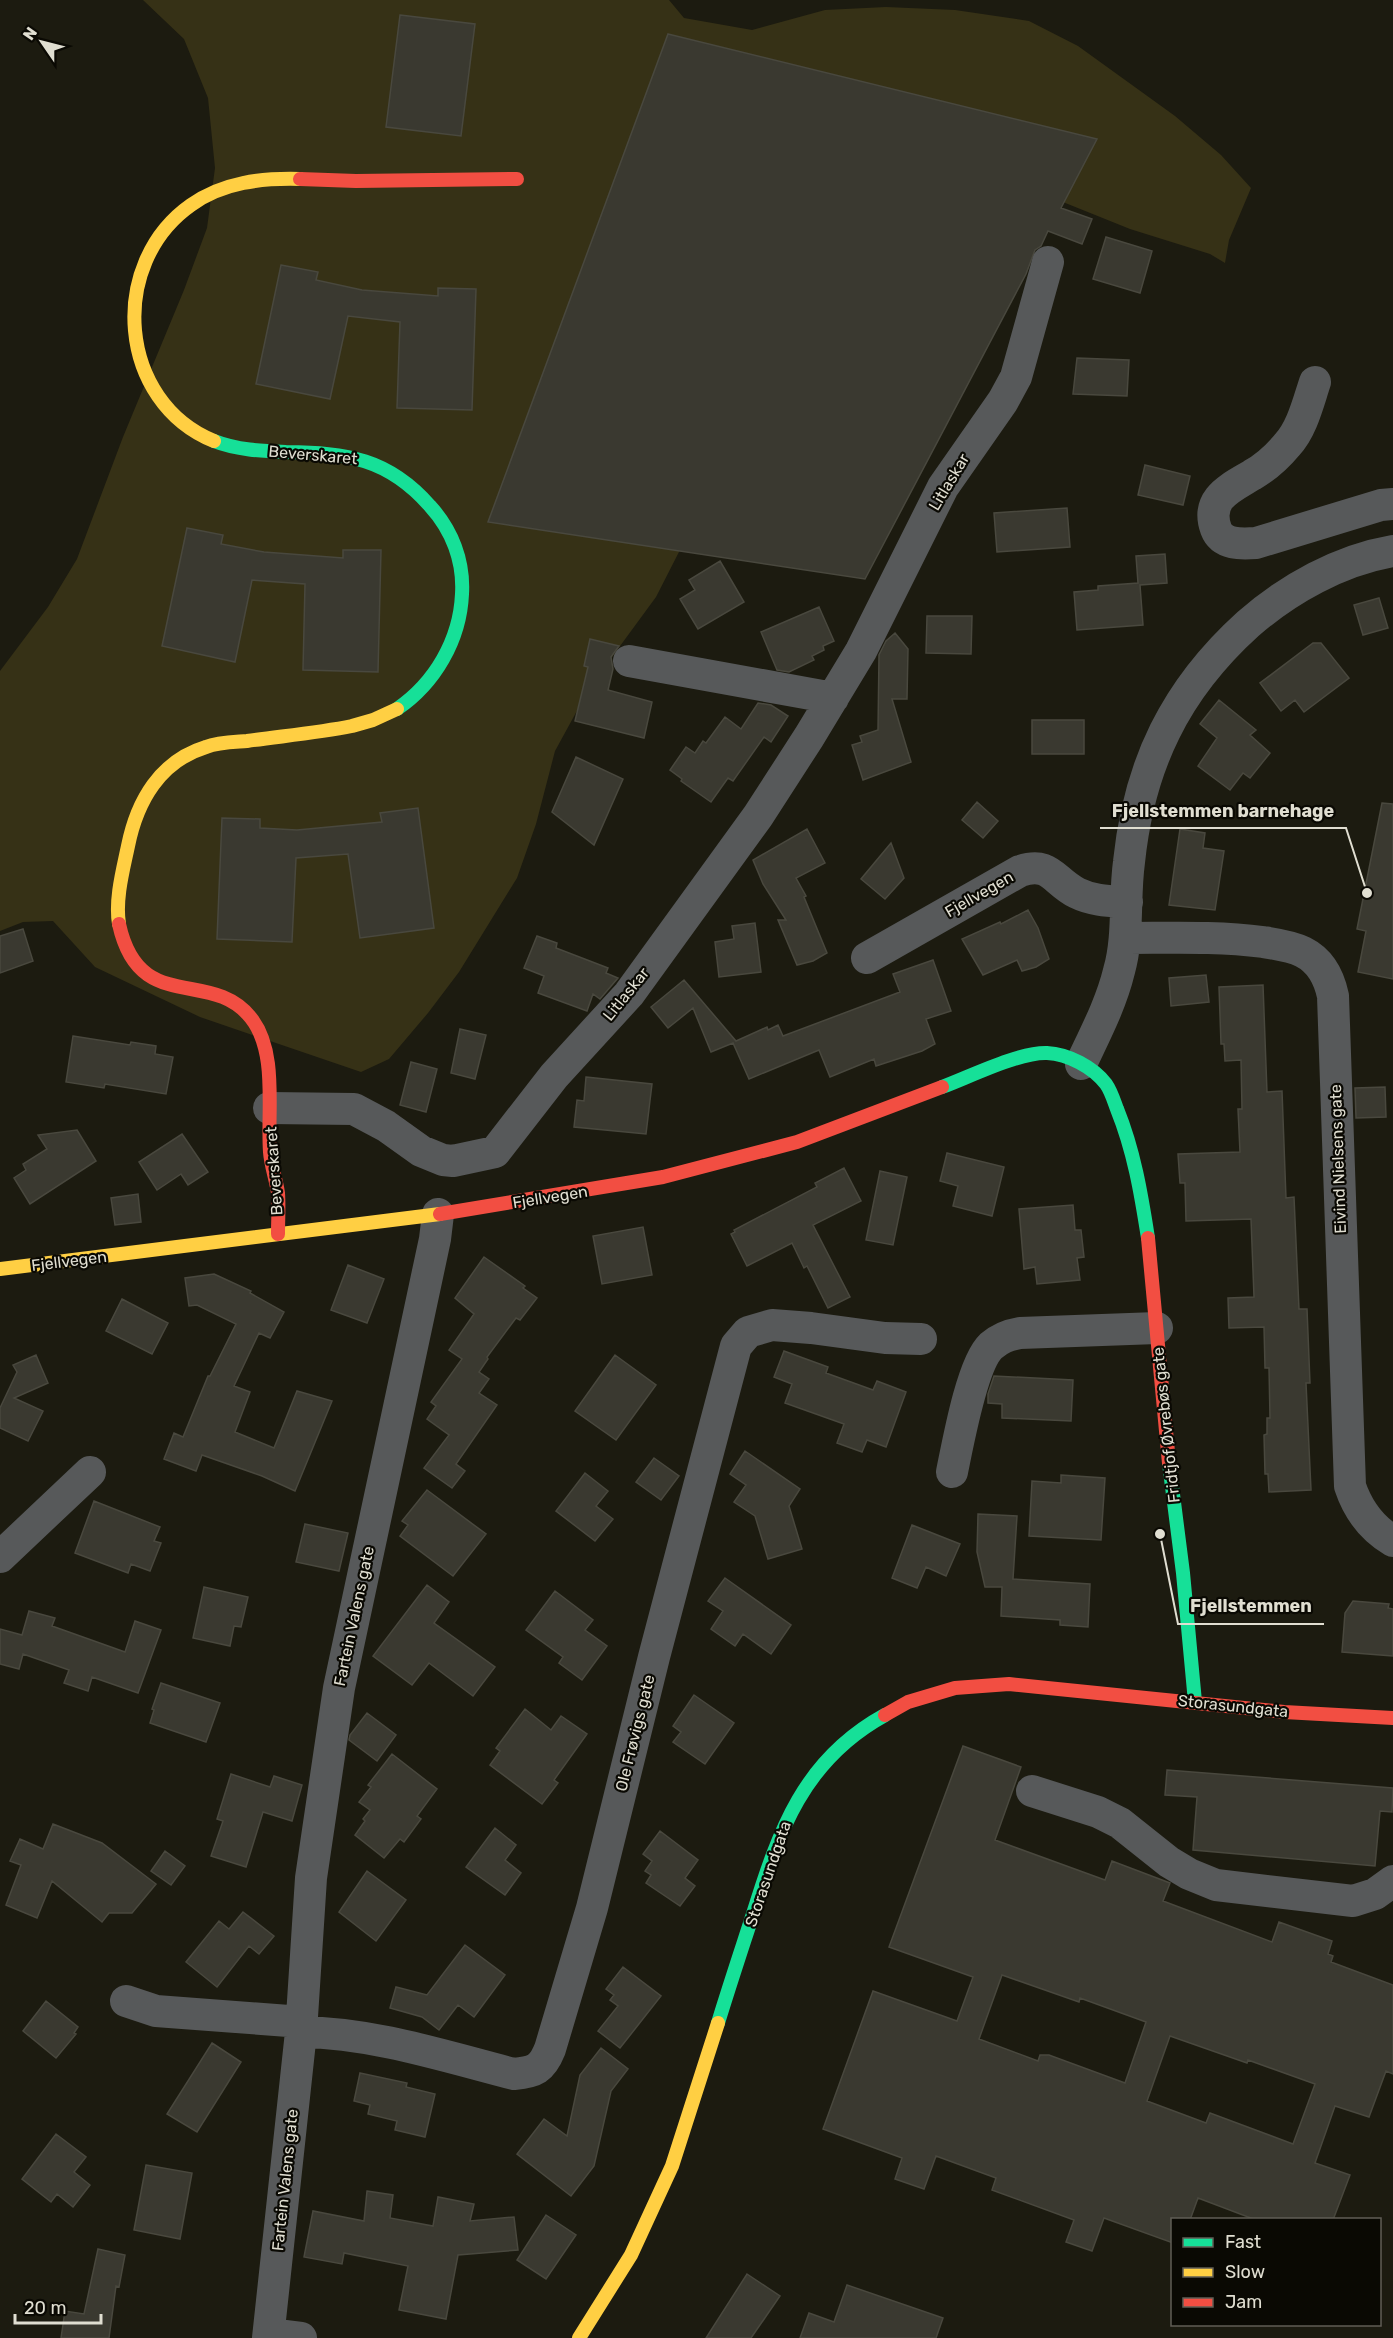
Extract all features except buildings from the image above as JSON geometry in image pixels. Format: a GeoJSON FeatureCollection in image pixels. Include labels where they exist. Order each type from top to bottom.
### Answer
{"type":"FeatureCollection","features":[{"type":"Feature","properties":{"kind":"main road","name":"Beverskaret"},"geometry":{"type":"LineString","coordinates":[[278,1234],[278,1196],[269,1151],[271,1123],[267,1050],[252,1019],[228,998],[205,990],[183,988],[161,982],[147,974],[137,964],[124,945],[117,914],[131,827],[146,792],[157,776],[181,756],[191,751],[345,728],[386,716],[413,698],[434,672],[451,642],[462,596],[462,573],[456,546],[446,526],[411,486],[388,470],[364,460],[330,454],[236,449],[213,442],[179,420],[153,389],[136,348],[133,329],[137,289],[150,252],[160,234],[175,216],[207,193],[228,185],[278,179],[356,181],[517,179]]}},
{"type":"Feature","properties":{"kind":"main road","name":"Fjellvegen"},"geometry":{"type":"LineString","coordinates":[[0,1269],[438,1214],[663,1178],[797,1142],[1027,1056],[1045,1053],[1066,1056],[1081,1064]]}},
{"type":"Feature","properties":{"kind":"main road","name":"Fridtjof Øvrebøs gate"},"geometry":{"type":"LineString","coordinates":[[1081,1064],[1107,1085],[1129,1139],[1140,1184],[1148,1231],[1171,1480],[1183,1573],[1195,1702]]}},
{"type":"Feature","properties":{"kind":"main road","name":"Storasundgata"},"geometry":{"type":"LineString","coordinates":[[579,2338],[631,2255],[672,2166],[772,1854],[788,1816],[805,1789],[832,1755],[865,1726],[908,1702],[955,1688],[1009,1684],[1284,1712],[1393,1718]]}},
{"type":"Feature","properties":{"kind":"street","name":"Litlaskar"},"geometry":{"type":"LineString","coordinates":[[354,1109],[365,1113],[432,1156],[453,1161],[495,1152],[554,1076],[629,994],[758,816],[861,651],[943,487],[1003,400],[1016,377],[1048,262]]}},
{"type":"Feature","properties":{"kind":"street"},"geometry":{"type":"LineString","coordinates":[[1315,382],[1302,419],[1289,443],[1270,463],[1221,495],[1214,509],[1213,520],[1218,533],[1226,541],[1240,544],[1256,543],[1393,504]]}},
{"type":"Feature","properties":{"kind":"street"},"geometry":{"type":"LineString","coordinates":[[1081,1064],[1114,989],[1120,969],[1125,939],[1128,863],[1138,808],[1153,757],[1175,710],[1202,671],[1267,607],[1304,584],[1342,567],[1393,551]]}},
{"type":"Feature","properties":{"kind":"street"},"geometry":{"type":"LineString","coordinates":[[629,661],[833,698]]}},
{"type":"Feature","properties":{"kind":"street","name":"Fjellvegen"},"geometry":{"type":"LineString","coordinates":[[867,958],[1020,871],[1033,867],[1046,870],[1076,892],[1094,899],[1127,902]]}},
{"type":"Feature","properties":{"kind":"street","name":"Eivind Nielsens gate"},"geometry":{"type":"LineString","coordinates":[[1125,939],[1232,938],[1279,944],[1303,952],[1319,964],[1329,979],[1333,996],[1350,1486],[1355,1501],[1364,1516],[1376,1530],[1393,1541]]}},
{"type":"Feature","properties":{"kind":"street","name":"Beverskaret"},"geometry":{"type":"LineString","coordinates":[[269,1108],[354,1109]]}},
{"type":"Feature","properties":{"kind":"street","name":"Fartein Valens gate"},"geometry":{"type":"LineString","coordinates":[[268,2336],[302,2027],[311,1878],[339,1688],[435,1239],[438,1214]]}},
{"type":"Feature","properties":{"kind":"street","name":"Ole Frøvigs gate"},"geometry":{"type":"LineString","coordinates":[[302,2027],[402,2044],[514,2074],[530,2073],[544,2063],[592,1908],[654,1657],[736,1346],[748,1332],[772,1325],[885,1338],[921,1339]]}},
{"type":"Feature","properties":{"kind":"street","name":"Fridtjof Øvrebøs gate"},"geometry":{"type":"LineString","coordinates":[[951,1472],[978,1363],[989,1347],[1004,1336],[1020,1333],[1157,1328]]}},
{"type":"Feature","properties":{"kind":"street"},"geometry":{"type":"LineString","coordinates":[[0,1557],[90,1472]]}},
{"type":"Feature","properties":{"kind":"street"},"geometry":{"type":"LineString","coordinates":[[1032,1791],[1098,1812],[1120,1823],[1169,1862],[1189,1874],[1216,1885],[1353,1901],[1375,1894],[1393,1881]]}},
{"type":"Feature","properties":{"kind":"street"},"geometry":{"type":"LineString","coordinates":[[126,2001],[156,2011],[302,2027]]}},
{"type":"Feature","properties":{"kind":"street"},"geometry":{"type":"LineString","coordinates":[[268,2336],[301,2338]]}},
{"type":"Feature","properties":{"kind":"shaded area"},"geometry":{"type":"Polygon","coordinates":[[[143,0],[669,0],[684,18],[752,30],[825,10],[886,7],[955,10],[1029,21],[1078,46],[1175,116],[1221,155],[1251,188],[1229,240],[1225,263],[1210,254],[1130,229],[1038,192],[681,548],[656,597],[590,687],[555,751],[536,824],[517,878],[459,972],[428,1013],[389,1059],[361,1072],[200,1017],[95,967],[53,921],[23,922],[0,931],[0,671],[48,607],[77,559],[207,228],[215,168],[208,98],[184,39],[143,0]]]}},
{"type":"Feature","properties":{"kind":"traffic: fast"},"geometry":{"type":"LineString","coordinates":[[214,441],[250,450],[328,454],[365,461],[398,477],[430,506],[445,525],[459,558],[461,570],[462,594],[456,628],[451,644],[434,673],[423,687],[397,709]]}},
{"type":"Feature","properties":{"kind":"traffic: fast"},"geometry":{"type":"LineString","coordinates":[[942,1087],[994,1066],[1036,1054],[1047,1053],[1063,1056],[1080,1062],[1094,1072],[1108,1087],[1123,1125],[1136,1172],[1148,1238]]}},
{"type":"Feature","properties":{"kind":"traffic: fast"},"geometry":{"type":"LineString","coordinates":[[1169,1463],[1183,1573],[1195,1702]]}},
{"type":"Feature","properties":{"kind":"traffic: fast"},"geometry":{"type":"LineString","coordinates":[[718,2023],[773,1854],[798,1800],[833,1753],[857,1733],[885,1715]]}},
{"type":"Feature","properties":{"kind":"traffic: slow"},"geometry":{"type":"LineString","coordinates":[[214,441],[182,422],[158,396],[142,365],[135,330],[136,295],[146,261],[164,230],[203,197],[243,183],[271,179],[300,179]]}},
{"type":"Feature","properties":{"kind":"traffic: slow"},"geometry":{"type":"LineString","coordinates":[[119,924],[120,885],[132,829],[153,785],[176,762],[190,753],[216,744],[352,726],[373,720],[397,709]]}},
{"type":"Feature","properties":{"kind":"traffic: slow"},"geometry":{"type":"LineString","coordinates":[[0,1269],[440,1214]]}},
{"type":"Feature","properties":{"kind":"traffic: slow"},"geometry":{"type":"LineString","coordinates":[[579,2338],[631,2255],[672,2166],[718,2023]]}},
{"type":"Feature","properties":{"kind":"traffic: jam"},"geometry":{"type":"LineString","coordinates":[[300,179],[356,181],[517,179]]}},
{"type":"Feature","properties":{"kind":"traffic: jam"},"geometry":{"type":"LineString","coordinates":[[119,924],[129,952],[142,970],[159,981],[216,995],[235,1003],[251,1018],[259,1032],[265,1048],[270,1082],[269,1136],[271,1162],[278,1193],[278,1234]]}},
{"type":"Feature","properties":{"kind":"traffic: jam"},"geometry":{"type":"LineString","coordinates":[[440,1214],[663,1177],[797,1142],[942,1087]]}},
{"type":"Feature","properties":{"kind":"traffic: jam"},"geometry":{"type":"LineString","coordinates":[[1148,1238],[1169,1463]]}},
{"type":"Feature","properties":{"kind":"traffic: jam"},"geometry":{"type":"LineString","coordinates":[[885,1715],[908,1702],[955,1688],[1009,1684],[1284,1712],[1393,1718]]}},
{"type":"Feature","properties":{"kind":"place","name":"Fjellstemmen barnehage"},"geometry":{"type":"Point","coordinates":[1367,893]}},
{"type":"Feature","properties":{"kind":"place","name":"Fjellstemmen"},"geometry":{"type":"Point","coordinates":[1160,1534]}}]}
